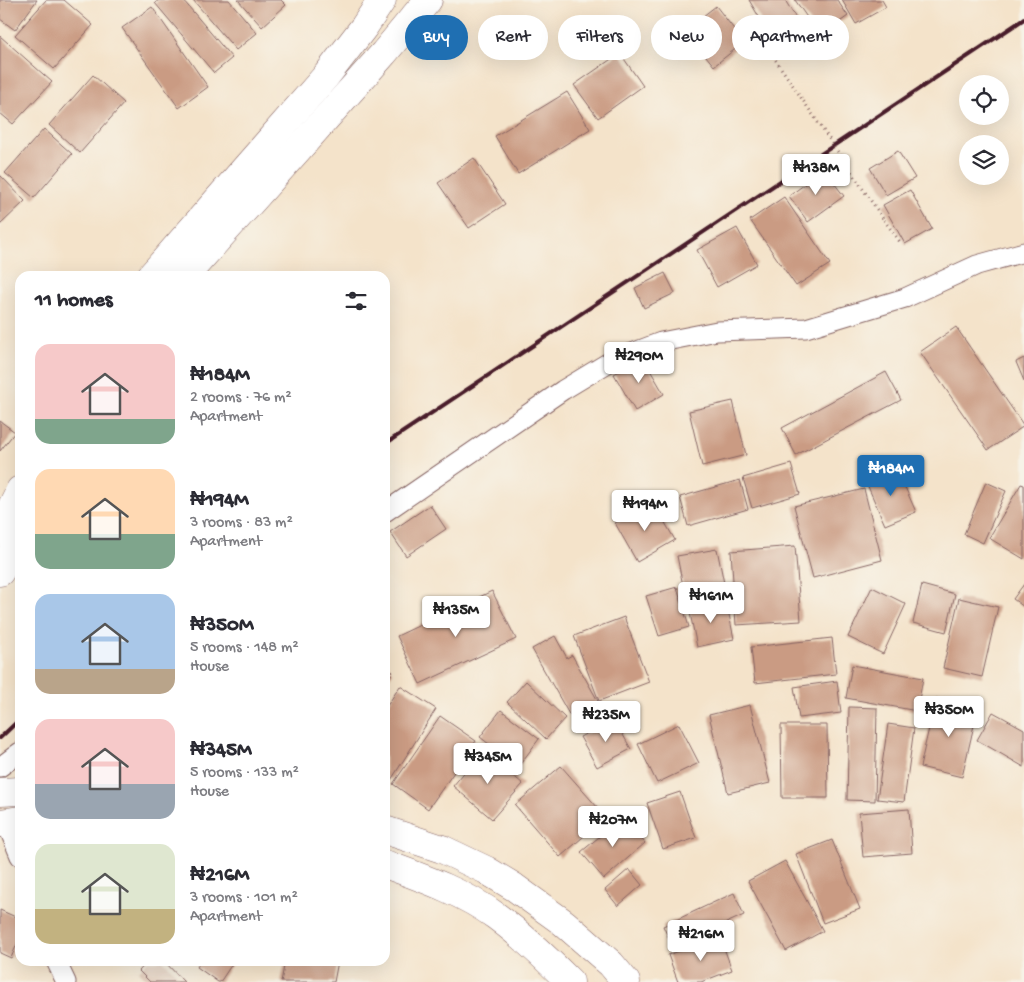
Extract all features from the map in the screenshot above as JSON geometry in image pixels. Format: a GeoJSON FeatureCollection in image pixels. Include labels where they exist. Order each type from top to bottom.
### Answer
{"type":"FeatureCollection","features":[{"type":"Feature","properties":{"kind":"main road"},"geometry":{"type":"LineString","coordinates":[[155,271],[326,76],[364,27],[382,0]]}},
{"type":"Feature","properties":{"kind":"main road"},"geometry":{"type":"LineString","coordinates":[[189,271],[384,53],[428,0]]}},
{"type":"Feature","properties":{"kind":"main road"},"geometry":{"type":"LineString","coordinates":[[0,572],[7,533],[15,507]]}},
{"type":"Feature","properties":{"kind":"main road"},"geometry":{"type":"LineString","coordinates":[[0,792],[15,791]]}},
{"type":"Feature","properties":{"kind":"main road"},"geometry":{"type":"LineString","coordinates":[[390,832],[442,849],[486,870],[514,887],[564,923],[611,964],[626,982]]}},
{"type":"Feature","properties":{"kind":"main road"},"geometry":{"type":"LineString","coordinates":[[390,866],[429,880],[469,900],[495,916],[540,952],[570,982]]}},
{"type":"Feature","properties":{"kind":"street"},"geometry":{"type":"LineString","coordinates":[[390,509],[563,390],[611,361],[661,342],[717,331],[806,328],[905,298],[977,265],[1024,252]]}},
{"type":"Feature","properties":{"kind":"street"},"geometry":{"type":"LineString","coordinates":[[0,767],[15,756]]}},
{"type":"Feature","properties":{"kind":"street"},"geometry":{"type":"LineString","coordinates":[[9,822],[15,841]]}},
{"type":"Feature","properties":{"kind":"street"},"geometry":{"type":"LineString","coordinates":[[46,982],[60,970]]}},
{"type":"Feature","properties":{"kind":"path"},"geometry":{"type":"LineString","coordinates":[[776,60],[900,242]]}},
{"type":"Feature","properties":{"kind":"building"},"geometry":{"type":"Polygon","coordinates":[[[0,0],[37,0],[15,30],[0,19],[0,0]]]}},
{"type":"Feature","properties":{"kind":"building"},"geometry":{"type":"Polygon","coordinates":[[[46,0],[64,0],[93,25],[54,69],[15,35],[46,0]]]}},
{"type":"Feature","properties":{"kind":"building"},"geometry":{"type":"Polygon","coordinates":[[[159,0],[183,0],[232,58],[214,73],[155,3],[159,0]]]}},
{"type":"Feature","properties":{"kind":"building"},"geometry":{"type":"Polygon","coordinates":[[[193,0],[229,0],[257,33],[236,50],[193,0]]]}},
{"type":"Feature","properties":{"kind":"building"},"geometry":{"type":"Polygon","coordinates":[[[238,0],[281,0],[286,5],[262,27],[238,0]]]}},
{"type":"Feature","properties":{"kind":"building"},"geometry":{"type":"Polygon","coordinates":[[[749,0],[785,0],[794,15],[758,15],[749,0]]]}},
{"type":"Feature","properties":{"kind":"building"},"geometry":{"type":"Polygon","coordinates":[[[795,0],[837,0],[847,15],[805,15],[795,0]]]}},
{"type":"Feature","properties":{"kind":"building"},"geometry":{"type":"Polygon","coordinates":[[[842,0],[882,0],[886,7],[856,24],[842,0]]]}},
{"type":"Feature","properties":{"kind":"building"},"geometry":{"type":"Polygon","coordinates":[[[716,6],[732,27],[732,52],[722,60],[722,15],[704,15],[716,6]]]}},
{"type":"Feature","properties":{"kind":"building"},"geometry":{"type":"Polygon","coordinates":[[[152,7],[208,87],[179,108],[122,28],[152,7]]]}},
{"type":"Feature","properties":{"kind":"building"},"geometry":{"type":"Polygon","coordinates":[[[0,36],[52,82],[13,124],[0,113],[0,36]]]}},
{"type":"Feature","properties":{"kind":"building"},"geometry":{"type":"Polygon","coordinates":[[[610,60],[625,60],[643,86],[598,118],[574,85],[610,60]]]}},
{"type":"Feature","properties":{"kind":"building"},"geometry":{"type":"Polygon","coordinates":[[[709,60],[722,60],[714,66],[709,60]]]}},
{"type":"Feature","properties":{"kind":"building"},"geometry":{"type":"Polygon","coordinates":[[[93,75],[124,103],[80,153],[49,125],[93,75]]]}},
{"type":"Feature","properties":{"kind":"building"},"geometry":{"type":"Polygon","coordinates":[[[567,92],[590,129],[518,174],[495,136],[567,92]]]}},
{"type":"Feature","properties":{"kind":"building"},"geometry":{"type":"Polygon","coordinates":[[[44,129],[72,154],[34,198],[5,173],[44,129]]]}},
{"type":"Feature","properties":{"kind":"building"},"geometry":{"type":"Polygon","coordinates":[[[898,151],[915,178],[886,195],[870,168],[898,151]]]}},
{"type":"Feature","properties":{"kind":"building"},"geometry":{"type":"Polygon","coordinates":[[[474,158],[505,204],[469,228],[438,183],[474,158]]]}},
{"type":"Feature","properties":{"kind":"building"},"geometry":{"type":"Polygon","coordinates":[[[824,170],[844,196],[808,222],[789,196],[824,170]]]}},
{"type":"Feature","properties":{"kind":"building"},"geometry":{"type":"Polygon","coordinates":[[[0,175],[25,201],[0,225],[0,175]]]}},
{"type":"Feature","properties":{"kind":"building"},"geometry":{"type":"Polygon","coordinates":[[[910,190],[932,229],[905,244],[883,205],[910,190]]]}},
{"type":"Feature","properties":{"kind":"building"},"geometry":{"type":"Polygon","coordinates":[[[784,197],[830,264],[796,286],[750,220],[784,197]]]}},
{"type":"Feature","properties":{"kind":"building"},"geometry":{"type":"Polygon","coordinates":[[[737,228],[757,264],[717,287],[697,250],[737,228]]]}},
{"type":"Feature","properties":{"kind":"building"},"geometry":{"type":"Polygon","coordinates":[[[665,273],[675,293],[644,308],[635,288],[665,273]]]}},
{"type":"Feature","properties":{"kind":"building"},"geometry":{"type":"Polygon","coordinates":[[[956,327],[1024,426],[988,450],[920,352],[956,327]]]}},
{"type":"Feature","properties":{"kind":"building"},"geometry":{"type":"Polygon","coordinates":[[[643,358],[664,394],[635,411],[614,374],[643,358]]]}},
{"type":"Feature","properties":{"kind":"building"},"geometry":{"type":"Polygon","coordinates":[[[1024,358],[1024,381],[1016,362],[1024,358]]]}},
{"type":"Feature","properties":{"kind":"building"},"geometry":{"type":"Polygon","coordinates":[[[886,372],[901,400],[796,455],[782,428],[886,372]]]}},
{"type":"Feature","properties":{"kind":"building"},"geometry":{"type":"Polygon","coordinates":[[[733,401],[746,455],[702,466],[689,411],[733,401]]]}},
{"type":"Feature","properties":{"kind":"building"},"geometry":{"type":"Polygon","coordinates":[[[0,421],[15,432],[0,451],[0,421]]]}},
{"type":"Feature","properties":{"kind":"building"},"geometry":{"type":"Polygon","coordinates":[[[791,464],[800,494],[752,508],[743,478],[791,464]]]}},
{"type":"Feature","properties":{"kind":"building"},"geometry":{"type":"Polygon","coordinates":[[[897,469],[916,512],[885,525],[866,482],[897,469]]]}},
{"type":"Feature","properties":{"kind":"building"},"geometry":{"type":"Polygon","coordinates":[[[740,480],[748,509],[688,526],[680,497],[740,480]]]}},
{"type":"Feature","properties":{"kind":"building"},"geometry":{"type":"Polygon","coordinates":[[[986,482],[1006,491],[983,543],[964,534],[986,482]]]}},
{"type":"Feature","properties":{"kind":"building"},"geometry":{"type":"Polygon","coordinates":[[[1021,484],[1024,485],[1024,559],[989,538],[1021,484]]]}},
{"type":"Feature","properties":{"kind":"building"},"geometry":{"type":"Polygon","coordinates":[[[864,489],[882,560],[813,578],[794,506],[864,489]]]}},
{"type":"Feature","properties":{"kind":"building"},"geometry":{"type":"Polygon","coordinates":[[[653,502],[675,540],[637,562],[615,523],[653,502]]]}},
{"type":"Feature","properties":{"kind":"building"},"geometry":{"type":"Polygon","coordinates":[[[430,505],[446,529],[406,556],[390,532],[430,505]]]}},
{"type":"Feature","properties":{"kind":"building"},"geometry":{"type":"Polygon","coordinates":[[[795,546],[801,621],[736,625],[731,551],[795,546]]]}},
{"type":"Feature","properties":{"kind":"building"},"geometry":{"type":"Polygon","coordinates":[[[717,549],[727,598],[687,606],[677,556],[717,549]]]}},
{"type":"Feature","properties":{"kind":"building"},"geometry":{"type":"Polygon","coordinates":[[[1024,584],[1024,607],[1013,599],[1024,584]]]}},
{"type":"Feature","properties":{"kind":"building"},"geometry":{"type":"Polygon","coordinates":[[[922,585],[955,594],[946,632],[913,623],[922,585]]]}},
{"type":"Feature","properties":{"kind":"building"},"geometry":{"type":"Polygon","coordinates":[[[677,587],[689,627],[659,636],[646,596],[677,587]]]}},
{"type":"Feature","properties":{"kind":"building"},"geometry":{"type":"Polygon","coordinates":[[[872,587],[906,604],[883,654],[848,637],[872,587]]]}},
{"type":"Feature","properties":{"kind":"building"},"geometry":{"type":"Polygon","coordinates":[[[492,591],[516,639],[420,684],[397,636],[492,591]]]}},
{"type":"Feature","properties":{"kind":"building"},"geometry":{"type":"Polygon","coordinates":[[[959,598],[998,607],[982,677],[943,668],[959,598]]]}},
{"type":"Feature","properties":{"kind":"building"},"geometry":{"type":"Polygon","coordinates":[[[726,600],[734,639],[697,647],[689,608],[726,600]]]}},
{"type":"Feature","properties":{"kind":"building"},"geometry":{"type":"Polygon","coordinates":[[[624,617],[649,682],[599,701],[574,636],[624,617]]]}},
{"type":"Feature","properties":{"kind":"building"},"geometry":{"type":"Polygon","coordinates":[[[555,636],[567,658],[572,655],[598,701],[570,716],[532,649],[555,636]]]}},
{"type":"Feature","properties":{"kind":"building"},"geometry":{"type":"Polygon","coordinates":[[[832,638],[836,674],[755,683],[751,647],[832,638]]]}},
{"type":"Feature","properties":{"kind":"building"},"geometry":{"type":"Polygon","coordinates":[[[852,665],[923,678],[917,711],[846,698],[852,665]]]}},
{"type":"Feature","properties":{"kind":"building"},"geometry":{"type":"Polygon","coordinates":[[[526,681],[565,718],[546,739],[507,702],[526,681]]]}},
{"type":"Feature","properties":{"kind":"building"},"geometry":{"type":"Polygon","coordinates":[[[837,681],[841,713],[799,718],[794,687],[837,681]]]}},
{"type":"Feature","properties":{"kind":"building"},"geometry":{"type":"Polygon","coordinates":[[[400,686],[436,709],[391,780],[390,779],[390,701],[400,686]]]}},
{"type":"Feature","properties":{"kind":"building"},"geometry":{"type":"Polygon","coordinates":[[[936,698],[978,708],[962,777],[920,767],[936,698]]]}},
{"type":"Feature","properties":{"kind":"building"},"geometry":{"type":"Polygon","coordinates":[[[750,705],[770,783],[728,793],[709,715],[750,705]]]}},
{"type":"Feature","properties":{"kind":"building"},"geometry":{"type":"Polygon","coordinates":[[[849,707],[877,708],[875,801],[847,800],[849,707]]]}},
{"type":"Feature","properties":{"kind":"building"},"geometry":{"type":"Polygon","coordinates":[[[501,710],[539,739],[518,767],[480,737],[501,710]]]}},
{"type":"Feature","properties":{"kind":"building"},"geometry":{"type":"Polygon","coordinates":[[[993,712],[1024,729],[1024,767],[977,740],[993,712]]]}},
{"type":"Feature","properties":{"kind":"building"},"geometry":{"type":"Polygon","coordinates":[[[440,716],[476,741],[428,809],[393,784],[440,716]]]}},
{"type":"Feature","properties":{"kind":"building"},"geometry":{"type":"Polygon","coordinates":[[[614,719],[631,749],[597,767],[580,737],[614,719]]]}},
{"type":"Feature","properties":{"kind":"building"},"geometry":{"type":"Polygon","coordinates":[[[679,724],[699,763],[657,783],[638,744],[679,724]]]}},
{"type":"Feature","properties":{"kind":"building"},"geometry":{"type":"Polygon","coordinates":[[[888,724],[914,728],[904,802],[877,799],[888,724]]]}},
{"type":"Feature","properties":{"kind":"building"},"geometry":{"type":"Polygon","coordinates":[[[781,725],[827,725],[828,798],[782,798],[781,725]]]}},
{"type":"Feature","properties":{"kind":"building"},"geometry":{"type":"Polygon","coordinates":[[[483,750],[523,784],[492,819],[453,786],[483,750]]]}},
{"type":"Feature","properties":{"kind":"building"},"geometry":{"type":"Polygon","coordinates":[[[561,766],[606,817],[560,857],[515,805],[561,766]]]}},
{"type":"Feature","properties":{"kind":"building"},"geometry":{"type":"Polygon","coordinates":[[[680,792],[696,838],[663,849],[647,803],[680,792]]]}},
{"type":"Feature","properties":{"kind":"building"},"geometry":{"type":"Polygon","coordinates":[[[909,809],[912,853],[863,857],[859,813],[909,809]]]}},
{"type":"Feature","properties":{"kind":"building"},"geometry":{"type":"Polygon","coordinates":[[[623,817],[645,843],[604,879],[581,852],[623,817]]]}},
{"type":"Feature","properties":{"kind":"building"},"geometry":{"type":"Polygon","coordinates":[[[832,840],[860,909],[823,923],[796,854],[832,840]]]}},
{"type":"Feature","properties":{"kind":"building"},"geometry":{"type":"Polygon","coordinates":[[[785,861],[823,931],[786,951],[748,881],[785,861]]]}},
{"type":"Feature","properties":{"kind":"building"},"geometry":{"type":"Polygon","coordinates":[[[629,869],[642,885],[618,906],[605,890],[629,869]]]}},
{"type":"Feature","properties":{"kind":"building"},"geometry":{"type":"Polygon","coordinates":[[[734,893],[744,915],[673,947],[663,926],[734,893]]]}},
{"type":"Feature","properties":{"kind":"building"},"geometry":{"type":"Polygon","coordinates":[[[0,910],[15,917],[15,949],[11,958],[0,953],[0,910]]]}},
{"type":"Feature","properties":{"kind":"building"},"geometry":{"type":"Polygon","coordinates":[[[720,937],[732,970],[701,982],[678,982],[668,955],[720,937]]]}},
{"type":"Feature","properties":{"kind":"building"},"geometry":{"type":"Polygon","coordinates":[[[144,966],[169,966],[184,982],[150,982],[139,971],[144,966]]]}},
{"type":"Feature","properties":{"kind":"building"},"geometry":{"type":"Polygon","coordinates":[[[198,966],[231,966],[220,982],[198,966]]]}},
{"type":"Feature","properties":{"kind":"building"},"geometry":{"type":"Polygon","coordinates":[[[284,966],[337,966],[334,982],[281,982],[284,966]]]}},
{"type":"Feature","properties":{"kind":"railway"},"geometry":{"type":"LineString","coordinates":[[390,441],[1024,19]]}},
{"type":"Feature","properties":{"kind":"railway"},"geometry":{"type":"LineString","coordinates":[[0,738],[15,724]]}}]}
